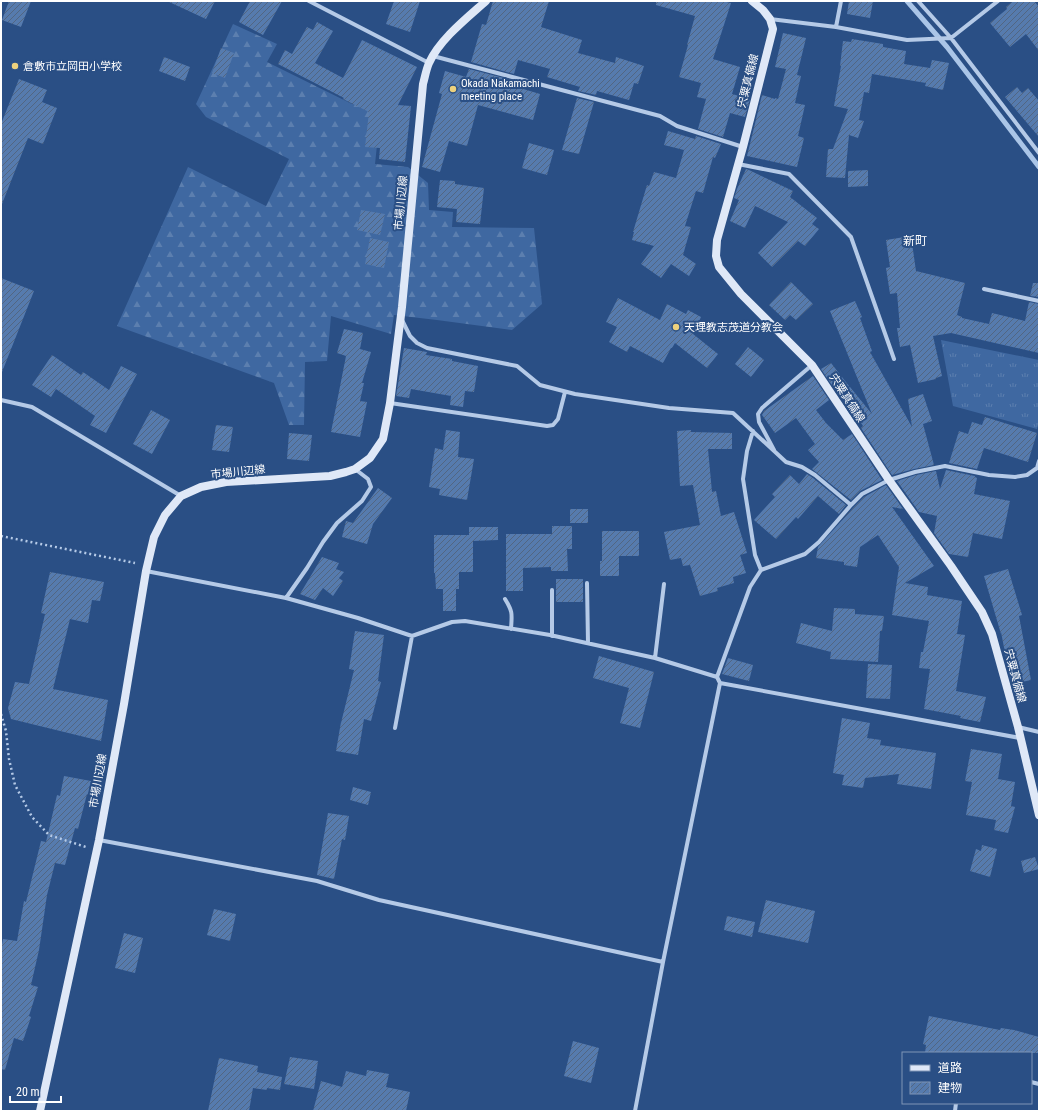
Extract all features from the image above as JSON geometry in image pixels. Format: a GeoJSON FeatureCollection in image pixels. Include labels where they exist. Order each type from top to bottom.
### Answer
{"type":"FeatureCollection","features":[{"type":"Feature","properties":{"kind":"main road","name":"市場川辺線"},"geometry":{"type":"LineString","coordinates":[[40,1111],[99,840],[147,568],[154,537],[165,515],[181,496],[201,487],[226,482],[330,476],[346,472],[355,469],[370,458],[383,439],[390,403],[401,318],[423,84],[431,59],[443,42],[461,23],[486,1]]}},
{"type":"Feature","properties":{"kind":"main road"},"geometry":{"type":"LineString","coordinates":[[752,1],[763,10],[770,19]]}},
{"type":"Feature","properties":{"kind":"main road","name":"宍粟真備線"},"geometry":{"type":"LineString","coordinates":[[770,19],[773,29],[743,147],[717,240],[716,256],[719,267],[741,294],[812,365],[889,480],[982,612],[992,634],[1018,727],[1039,815]]}},
{"type":"Feature","properties":{"kind":"street"},"geometry":{"type":"LineString","coordinates":[[309,1],[431,59],[660,116],[677,126],[743,147]]}},
{"type":"Feature","properties":{"kind":"street"},"geometry":{"type":"LineString","coordinates":[[836,27],[841,1]]}},
{"type":"Feature","properties":{"kind":"street"},"geometry":{"type":"LineString","coordinates":[[918,1],[951,38],[1039,152]]}},
{"type":"Feature","properties":{"kind":"street"},"geometry":{"type":"LineString","coordinates":[[770,19],[836,27],[907,40],[951,38],[998,1]]}},
{"type":"Feature","properties":{"kind":"street"},"geometry":{"type":"LineString","coordinates":[[738,164],[789,174],[851,237],[894,359]]}},
{"type":"Feature","properties":{"kind":"street"},"geometry":{"type":"LineString","coordinates":[[984,289],[1039,301]]}},
{"type":"Feature","properties":{"kind":"street"},"geometry":{"type":"LineString","coordinates":[[401,318],[410,336],[417,343],[427,348],[517,366],[540,385],[575,394],[670,408],[733,413],[786,462],[815,475],[850,505]]}},
{"type":"Feature","properties":{"kind":"street"},"geometry":{"type":"LineString","coordinates":[[775,453],[760,422],[758,414],[762,408],[812,365]]}},
{"type":"Feature","properties":{"kind":"street"},"geometry":{"type":"LineString","coordinates":[[390,403],[547,426],[553,425],[558,419],[565,392]]}},
{"type":"Feature","properties":{"kind":"street"},"geometry":{"type":"LineString","coordinates":[[1,400],[32,407],[181,496]]}},
{"type":"Feature","properties":{"kind":"street"},"geometry":{"type":"LineString","coordinates":[[753,431],[747,451],[743,479],[755,555],[762,570]]}},
{"type":"Feature","properties":{"kind":"street"},"geometry":{"type":"LineString","coordinates":[[717,677],[750,587],[762,570],[805,554],[819,542],[850,505],[862,494],[889,480],[915,472],[945,466],[989,475],[1015,477],[1027,475],[1037,468],[1039,461]]}},
{"type":"Feature","properties":{"kind":"street"},"geometry":{"type":"LineString","coordinates":[[286,598],[337,523],[362,501],[371,487],[368,479],[355,469]]}},
{"type":"Feature","properties":{"kind":"street"},"geometry":{"type":"LineString","coordinates":[[147,568],[286,598],[358,618],[412,636],[452,622],[465,621],[552,636],[656,658],[717,677],[720,683],[663,962],[635,1111]]}},
{"type":"Feature","properties":{"kind":"street"},"geometry":{"type":"LineString","coordinates":[[587,583],[588,643]]}},
{"type":"Feature","properties":{"kind":"street"},"geometry":{"type":"LineString","coordinates":[[656,658],[664,584]]}},
{"type":"Feature","properties":{"kind":"street"},"geometry":{"type":"LineString","coordinates":[[552,590],[552,636]]}},
{"type":"Feature","properties":{"kind":"street"},"geometry":{"type":"LineString","coordinates":[[504,599],[511,608],[511,629]]}},
{"type":"Feature","properties":{"kind":"street"},"geometry":{"type":"LineString","coordinates":[[395,728],[412,636]]}},
{"type":"Feature","properties":{"kind":"street"},"geometry":{"type":"LineString","coordinates":[[720,683],[1020,738]]}},
{"type":"Feature","properties":{"kind":"street"},"geometry":{"type":"LineString","coordinates":[[1018,727],[1039,732]]}},
{"type":"Feature","properties":{"kind":"street"},"geometry":{"type":"LineString","coordinates":[[99,840],[317,881],[379,900],[663,962]]}},
{"type":"Feature","properties":{"kind":"path"},"geometry":{"type":"LineString","coordinates":[[1,536],[147,568]]}},
{"type":"Feature","properties":{"kind":"path"},"geometry":{"type":"LineString","coordinates":[[1,714],[6,731],[9,759],[15,785],[32,816],[49,835],[96,850]]}},
{"type":"Feature","properties":{"kind":"green space"},"geometry":{"type":"Polygon","coordinates":[[[233,24],[277,44],[267,62],[352,104],[381,107],[375,164],[408,167],[428,183],[429,210],[453,212],[452,227],[534,228],[542,304],[512,330],[394,315],[391,334],[331,316],[327,361],[305,362],[304,425],[289,425],[274,383],[117,326],[188,167],[266,206],[289,159],[206,117],[196,104],[233,24]]]}},
{"type":"Feature","properties":{"kind":"green space"},"geometry":{"type":"Polygon","coordinates":[[[941,340],[1039,360],[1039,419],[1037,429],[953,406],[941,340]]]}},
{"type":"Feature","properties":{"kind":"building"},"geometry":{"type":"Polygon","coordinates":[[[9,1],[31,1],[21,27],[2,20],[9,1]]]}},
{"type":"Feature","properties":{"kind":"building"},"geometry":{"type":"Polygon","coordinates":[[[167,1],[215,1],[206,19],[167,1]]]}},
{"type":"Feature","properties":{"kind":"building"},"geometry":{"type":"Polygon","coordinates":[[[250,1],[282,1],[263,35],[239,22],[250,1]]]}},
{"type":"Feature","properties":{"kind":"building"},"geometry":{"type":"Polygon","coordinates":[[[394,1],[420,1],[410,32],[386,24],[394,1]]]}},
{"type":"Feature","properties":{"kind":"building"},"geometry":{"type":"Polygon","coordinates":[[[493,1],[549,1],[541,27],[582,40],[578,53],[615,63],[616,57],[644,66],[638,84],[634,83],[629,100],[597,91],[596,95],[578,91],[580,87],[547,77],[550,69],[518,60],[514,74],[471,62],[482,24],[486,25],[493,1]]]}},
{"type":"Feature","properties":{"kind":"building"},"geometry":{"type":"Polygon","coordinates":[[[656,1],[722,1],[731,3],[713,59],[740,67],[732,94],[750,99],[745,117],[730,113],[723,137],[698,129],[706,99],[697,97],[701,83],[679,77],[695,16],[656,5],[656,1]]]}},
{"type":"Feature","properties":{"kind":"building"},"geometry":{"type":"Polygon","coordinates":[[[849,1],[873,1],[870,18],[847,14],[849,1]]]}},
{"type":"Feature","properties":{"kind":"building"},"geometry":{"type":"Polygon","coordinates":[[[1013,1],[1034,1],[1039,7],[1039,51],[1026,34],[1010,47],[990,23],[1007,9],[1006,7],[1013,1]]]}},
{"type":"Feature","properties":{"kind":"building"},"geometry":{"type":"Polygon","coordinates":[[[317,22],[333,31],[315,63],[343,78],[362,40],[417,67],[398,105],[411,106],[405,162],[379,159],[380,148],[365,147],[369,112],[278,64],[285,50],[292,54],[307,27],[313,30],[317,22]]]}},
{"type":"Feature","properties":{"kind":"building"},"geometry":{"type":"Polygon","coordinates":[[[783,33],[806,38],[797,75],[801,76],[795,103],[805,105],[798,136],[804,138],[797,167],[747,156],[762,95],[778,99],[786,69],[775,67],[783,33]]]}},
{"type":"Feature","properties":{"kind":"building"},"geometry":{"type":"Polygon","coordinates":[[[852,39],[883,44],[883,47],[906,51],[904,64],[930,68],[932,60],[949,63],[943,90],[925,86],[926,83],[872,74],[869,93],[864,92],[859,120],[864,121],[858,138],[849,135],[845,178],[826,177],[828,149],[833,149],[848,109],[834,106],[841,66],[843,41],[851,42],[852,39]]]}},
{"type":"Feature","properties":{"kind":"building"},"geometry":{"type":"Polygon","coordinates":[[[221,48],[234,53],[225,78],[212,73],[221,48]]]}},
{"type":"Feature","properties":{"kind":"building"},"geometry":{"type":"Polygon","coordinates":[[[164,57],[190,67],[185,81],[159,71],[164,57]]]}},
{"type":"Feature","properties":{"kind":"building"},"geometry":{"type":"Polygon","coordinates":[[[469,69],[512,80],[510,85],[540,94],[533,120],[478,105],[467,146],[449,141],[440,172],[422,167],[442,94],[439,93],[445,71],[466,77],[469,69]]]}},
{"type":"Feature","properties":{"kind":"building"},"geometry":{"type":"Polygon","coordinates":[[[19,79],[47,90],[42,102],[57,108],[43,144],[28,138],[1,204],[1,124],[19,79]]]}},
{"type":"Feature","properties":{"kind":"building"},"geometry":{"type":"Polygon","coordinates":[[[1017,87],[1022,93],[1028,88],[1039,101],[1039,137],[1005,97],[1017,87]]]}},
{"type":"Feature","properties":{"kind":"building"},"geometry":{"type":"Polygon","coordinates":[[[577,98],[594,102],[579,154],[562,150],[577,98]]]}},
{"type":"Feature","properties":{"kind":"building"},"geometry":{"type":"Polygon","coordinates":[[[668,131],[695,139],[696,136],[721,144],[715,158],[713,157],[703,193],[696,191],[685,226],[691,227],[683,255],[696,264],[689,276],[671,264],[661,278],[641,264],[654,246],[632,240],[647,185],[649,186],[654,172],[676,178],[684,150],[664,145],[668,131]]]}},
{"type":"Feature","properties":{"kind":"building"},"geometry":{"type":"Polygon","coordinates":[[[529,143],[554,150],[547,175],[522,168],[529,143]]]}},
{"type":"Feature","properties":{"kind":"building"},"geometry":{"type":"Polygon","coordinates":[[[746,169],[793,191],[790,197],[817,218],[812,224],[819,229],[805,246],[798,241],[772,267],[758,253],[788,222],[755,206],[745,228],[730,221],[739,200],[734,198],[746,169]]]}},
{"type":"Feature","properties":{"kind":"building"},"geometry":{"type":"Polygon","coordinates":[[[868,170],[868,186],[848,187],[848,171],[868,170]]]}},
{"type":"Feature","properties":{"kind":"building"},"geometry":{"type":"Polygon","coordinates":[[[440,180],[455,181],[455,184],[484,188],[480,224],[456,222],[457,209],[437,207],[440,180]]]}},
{"type":"Feature","properties":{"kind":"building"},"geometry":{"type":"Polygon","coordinates":[[[361,210],[385,214],[380,235],[357,230],[361,210]]]}},
{"type":"Feature","properties":{"kind":"building"},"geometry":{"type":"Polygon","coordinates":[[[911,236],[916,271],[965,283],[957,315],[962,318],[989,324],[992,313],[1025,321],[1029,302],[1039,304],[1039,353],[951,333],[933,336],[942,376],[918,383],[910,345],[900,347],[897,328],[900,328],[897,293],[890,294],[886,268],[890,267],[886,240],[911,236]]]}},
{"type":"Feature","properties":{"kind":"building"},"geometry":{"type":"Polygon","coordinates":[[[370,238],[389,242],[384,268],[365,264],[370,238]]]}},
{"type":"Feature","properties":{"kind":"building"},"geometry":{"type":"Polygon","coordinates":[[[1,278],[34,291],[2,372],[1,371],[1,278]]]}},
{"type":"Feature","properties":{"kind":"building"},"geometry":{"type":"Polygon","coordinates":[[[791,282],[813,304],[796,320],[790,315],[785,320],[769,305],[791,282]]]}},
{"type":"Feature","properties":{"kind":"building"},"geometry":{"type":"Polygon","coordinates":[[[1033,283],[1039,283],[1039,297],[1030,296],[1033,283]]]}},
{"type":"Feature","properties":{"kind":"building"},"geometry":{"type":"Polygon","coordinates":[[[618,298],[660,320],[667,304],[686,314],[688,310],[701,317],[693,334],[718,354],[707,368],[675,343],[663,363],[630,346],[627,352],[609,342],[617,327],[606,322],[618,298]]]}},
{"type":"Feature","properties":{"kind":"building"},"geometry":{"type":"Polygon","coordinates":[[[855,301],[862,317],[860,318],[872,351],[870,352],[912,427],[908,399],[923,394],[932,421],[923,424],[934,465],[892,475],[861,428],[863,426],[841,393],[850,387],[872,414],[830,311],[855,301]]]}},
{"type":"Feature","properties":{"kind":"building"},"geometry":{"type":"Polygon","coordinates":[[[344,329],[363,333],[360,349],[371,352],[362,383],[364,383],[360,401],[367,402],[360,437],[331,432],[346,356],[337,353],[344,329]]]}},
{"type":"Feature","properties":{"kind":"building"},"geometry":{"type":"Polygon","coordinates":[[[748,347],[764,360],[751,377],[735,364],[748,347]]]}},
{"type":"Feature","properties":{"kind":"building"},"geometry":{"type":"Polygon","coordinates":[[[404,348],[427,352],[426,355],[452,359],[452,361],[478,366],[474,392],[465,391],[463,407],[450,405],[451,396],[411,389],[409,398],[396,396],[404,348]]]}},
{"type":"Feature","properties":{"kind":"building"},"geometry":{"type":"Polygon","coordinates":[[[52,355],[81,375],[83,372],[109,390],[121,366],[137,374],[106,433],[90,425],[95,416],[56,389],[51,397],[32,385],[52,355]]]}},
{"type":"Feature","properties":{"kind":"building"},"geometry":{"type":"Polygon","coordinates":[[[831,363],[849,386],[838,394],[821,369],[831,363]]]}},
{"type":"Feature","properties":{"kind":"building"},"geometry":{"type":"Polygon","coordinates":[[[813,376],[829,400],[816,410],[826,423],[843,440],[852,434],[882,480],[860,491],[851,500],[812,469],[819,462],[808,450],[815,444],[796,418],[775,433],[762,415],[764,411],[813,376]]]}},
{"type":"Feature","properties":{"kind":"building"},"geometry":{"type":"Polygon","coordinates":[[[151,410],[170,420],[152,454],[133,444],[151,410]]]}},
{"type":"Feature","properties":{"kind":"building"},"geometry":{"type":"Polygon","coordinates":[[[985,417],[1037,433],[1028,462],[984,448],[977,469],[949,463],[959,431],[968,434],[972,422],[982,425],[985,417]]]}},
{"type":"Feature","properties":{"kind":"building"},"geometry":{"type":"Polygon","coordinates":[[[216,425],[233,427],[229,452],[212,450],[216,425]]]}},
{"type":"Feature","properties":{"kind":"building"},"geometry":{"type":"Polygon","coordinates":[[[446,430],[460,432],[458,457],[474,459],[467,500],[439,495],[440,489],[429,487],[435,448],[443,450],[446,430]]]}},
{"type":"Feature","properties":{"kind":"building"},"geometry":{"type":"Polygon","coordinates":[[[691,430],[691,432],[732,433],[732,449],[708,449],[712,492],[716,491],[721,516],[734,512],[747,553],[740,555],[746,573],[733,577],[734,583],[717,588],[718,591],[700,596],[690,565],[683,566],[681,558],[670,560],[664,532],[700,525],[693,485],[680,486],[677,431],[691,430]]]}},
{"type":"Feature","properties":{"kind":"building"},"geometry":{"type":"Polygon","coordinates":[[[289,433],[312,435],[309,461],[287,459],[289,433]]]}},
{"type":"Feature","properties":{"kind":"building"},"geometry":{"type":"Polygon","coordinates":[[[946,470],[975,476],[977,478],[974,494],[1010,501],[1002,539],[973,533],[968,557],[949,554],[934,533],[937,516],[919,512],[897,481],[936,471],[940,489],[946,470]]]}},
{"type":"Feature","properties":{"kind":"building"},"geometry":{"type":"Polygon","coordinates":[[[807,474],[846,505],[839,514],[818,496],[798,519],[796,517],[776,539],[754,520],[775,497],[772,494],[790,475],[799,484],[807,474]]]}},
{"type":"Feature","properties":{"kind":"building"},"geometry":{"type":"Polygon","coordinates":[[[886,485],[903,509],[892,507],[934,566],[905,583],[928,587],[927,595],[962,601],[957,634],[965,635],[956,691],[986,697],[980,722],[960,718],[961,716],[924,709],[930,669],[919,668],[921,652],[923,652],[929,621],[892,615],[899,567],[878,535],[860,547],[857,567],[844,565],[844,562],[816,558],[818,547],[854,507],[864,497],[886,485]]]}},
{"type":"Feature","properties":{"kind":"building"},"geometry":{"type":"Polygon","coordinates":[[[378,488],[392,498],[373,524],[367,544],[342,537],[346,521],[353,523],[378,488]]]}},
{"type":"Feature","properties":{"kind":"building"},"geometry":{"type":"Polygon","coordinates":[[[570,509],[588,509],[588,523],[570,523],[570,509]]]}},
{"type":"Feature","properties":{"kind":"building"},"geometry":{"type":"Polygon","coordinates":[[[552,526],[572,526],[572,549],[567,549],[568,571],[551,571],[551,567],[523,568],[523,591],[506,591],[506,534],[552,534],[552,526]]]}},
{"type":"Feature","properties":{"kind":"building"},"geometry":{"type":"Polygon","coordinates":[[[469,527],[498,527],[498,540],[473,541],[473,572],[459,572],[459,589],[456,589],[456,611],[443,611],[443,589],[436,589],[434,573],[434,535],[469,535],[469,527]]]}},
{"type":"Feature","properties":{"kind":"building"},"geometry":{"type":"Polygon","coordinates":[[[602,531],[639,531],[639,556],[619,556],[619,576],[600,576],[600,561],[602,561],[602,531]]]}},
{"type":"Feature","properties":{"kind":"building"},"geometry":{"type":"Polygon","coordinates":[[[322,557],[339,563],[336,569],[344,572],[339,578],[343,581],[333,596],[323,588],[315,600],[300,594],[322,557]]]}},
{"type":"Feature","properties":{"kind":"building"},"geometry":{"type":"Polygon","coordinates":[[[1008,569],[1022,615],[1019,616],[1031,680],[1012,684],[1001,632],[1001,634],[984,576],[1008,569]]]}},
{"type":"Feature","properties":{"kind":"building"},"geometry":{"type":"Polygon","coordinates":[[[50,572],[104,582],[100,601],[92,600],[88,623],[70,619],[53,689],[108,700],[101,741],[11,719],[8,708],[15,682],[29,684],[45,614],[41,613],[50,572]]]}},
{"type":"Feature","properties":{"kind":"building"},"geometry":{"type":"Polygon","coordinates":[[[556,579],[583,579],[583,602],[556,602],[556,579]]]}},
{"type":"Feature","properties":{"kind":"building"},"geometry":{"type":"Polygon","coordinates":[[[834,608],[855,609],[855,614],[884,616],[882,631],[880,631],[878,662],[830,659],[831,652],[796,643],[801,623],[832,631],[834,608]]]}},
{"type":"Feature","properties":{"kind":"building"},"geometry":{"type":"Polygon","coordinates":[[[355,631],[384,635],[378,681],[381,682],[371,721],[364,719],[358,755],[336,751],[341,722],[354,670],[349,669],[355,631]]]}},
{"type":"Feature","properties":{"kind":"building"},"geometry":{"type":"Polygon","coordinates":[[[599,656],[654,672],[640,728],[620,723],[629,688],[593,678],[599,656]]]}},
{"type":"Feature","properties":{"kind":"building"},"geometry":{"type":"Polygon","coordinates":[[[728,658],[753,665],[749,681],[722,674],[728,658]]]}},
{"type":"Feature","properties":{"kind":"building"},"geometry":{"type":"Polygon","coordinates":[[[868,664],[892,665],[890,699],[866,698],[868,664]]]}},
{"type":"Feature","properties":{"kind":"building"},"geometry":{"type":"Polygon","coordinates":[[[842,718],[870,723],[867,738],[881,740],[880,745],[936,753],[931,789],[897,784],[899,774],[865,778],[863,788],[842,785],[844,775],[833,773],[842,718]]]}},
{"type":"Feature","properties":{"kind":"building"},"geometry":{"type":"Polygon","coordinates":[[[971,749],[1002,754],[998,779],[1015,782],[1011,806],[1015,807],[1008,833],[994,830],[996,820],[966,815],[972,782],[965,781],[971,749]]]}},
{"type":"Feature","properties":{"kind":"building"},"geometry":{"type":"Polygon","coordinates":[[[64,776],[91,781],[78,829],[75,828],[65,865],[55,863],[47,895],[39,950],[31,985],[38,987],[29,1016],[31,1017],[23,1041],[14,1038],[5,1070],[1,1069],[1,950],[3,939],[17,941],[24,901],[26,902],[41,841],[46,842],[57,795],[60,796],[64,776]]]}},
{"type":"Feature","properties":{"kind":"building"},"geometry":{"type":"Polygon","coordinates":[[[353,787],[371,792],[368,805],[350,800],[353,787]]]}},
{"type":"Feature","properties":{"kind":"building"},"geometry":{"type":"Polygon","coordinates":[[[328,813],[349,816],[345,840],[342,839],[334,879],[317,875],[328,813]]]}},
{"type":"Feature","properties":{"kind":"building"},"geometry":{"type":"Polygon","coordinates":[[[982,845],[997,849],[990,877],[970,871],[976,849],[981,851],[982,845]]]}},
{"type":"Feature","properties":{"kind":"building"},"geometry":{"type":"Polygon","coordinates":[[[1035,857],[1039,869],[1024,873],[1021,861],[1035,857]]]}},
{"type":"Feature","properties":{"kind":"building"},"geometry":{"type":"Polygon","coordinates":[[[766,900],[815,911],[808,943],[758,932],[766,900]]]}},
{"type":"Feature","properties":{"kind":"building"},"geometry":{"type":"Polygon","coordinates":[[[214,909],[236,914],[230,941],[207,935],[214,909]]]}},
{"type":"Feature","properties":{"kind":"building"},"geometry":{"type":"Polygon","coordinates":[[[727,916],[755,922],[752,937],[724,930],[727,916]]]}},
{"type":"Feature","properties":{"kind":"building"},"geometry":{"type":"Polygon","coordinates":[[[124,933],[143,938],[135,973],[115,968],[124,933]]]}},
{"type":"Feature","properties":{"kind":"building"},"geometry":{"type":"Polygon","coordinates":[[[929,1016],[1000,1030],[1001,1028],[1014,1030],[1039,1037],[1039,1053],[925,1052],[926,1045],[923,1044],[929,1016]]]}},
{"type":"Feature","properties":{"kind":"building"},"geometry":{"type":"Polygon","coordinates":[[[573,1041],[599,1048],[591,1083],[564,1076],[573,1041]]]}},
{"type":"Feature","properties":{"kind":"building"},"geometry":{"type":"Polygon","coordinates":[[[290,1057],[318,1061],[314,1089],[284,1084],[290,1057]]]}},
{"type":"Feature","properties":{"kind":"building"},"geometry":{"type":"Polygon","coordinates":[[[219,1058],[258,1066],[257,1072],[282,1077],[280,1090],[253,1088],[249,1111],[208,1111],[219,1058]]]}},
{"type":"Feature","properties":{"kind":"building"},"geometry":{"type":"Polygon","coordinates":[[[367,1070],[389,1074],[386,1087],[410,1092],[406,1111],[313,1111],[321,1081],[342,1087],[346,1071],[366,1076],[367,1070]]]}},
{"type":"Feature","properties":{"kind":"waterway"},"geometry":{"type":"LineString","coordinates":[[907,1],[947,47],[1039,167]]}},
{"type":"Feature","properties":{"kind":"place","name":"倉敷市立岡田小学校"},"geometry":{"type":"Point","coordinates":[15,66]}},
{"type":"Feature","properties":{"kind":"place","name":"Okada Nakamachi meeting place"},"geometry":{"type":"Point","coordinates":[453,89]}},
{"type":"Feature","properties":{"kind":"place","name":"天理教志茂道分教会"},"geometry":{"type":"Point","coordinates":[676,327]}},
{"type":"Feature","properties":{"kind":"district","name":"新町"},"geometry":{"type":"Point","coordinates":[915,241]}}]}
